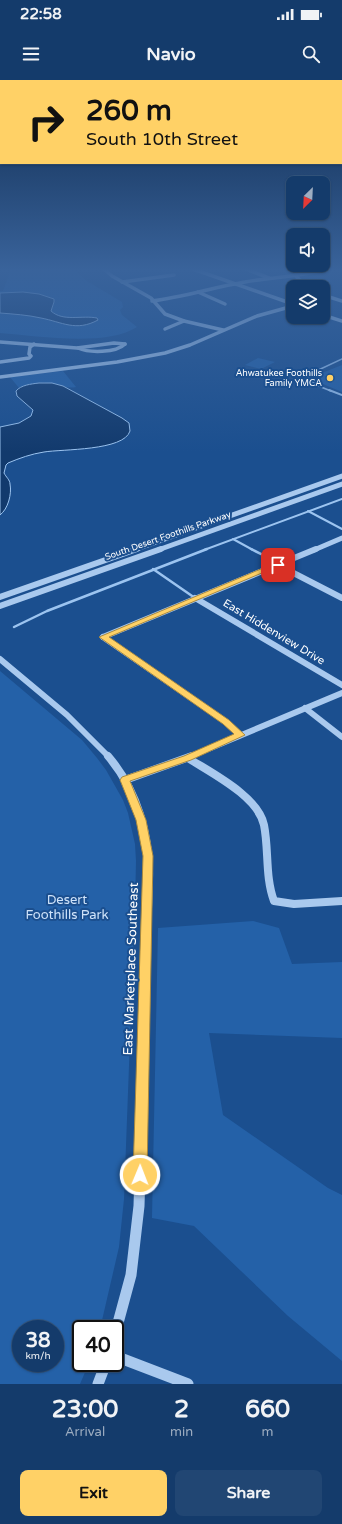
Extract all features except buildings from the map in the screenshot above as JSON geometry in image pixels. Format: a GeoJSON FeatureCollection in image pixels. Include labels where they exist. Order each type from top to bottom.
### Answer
{"type":"FeatureCollection","features":[{"type":"Feature","properties":{"kind":"street"},"geometry":{"type":"LineString","coordinates":[[0,377],[153,356],[184,347],[223,330]]}},
{"type":"Feature","properties":{"kind":"street"},"geometry":{"type":"LineString","coordinates":[[0,342],[78,348],[114,343],[125,344],[122,347],[91,352],[85,352],[78,348]]}},
{"type":"Feature","properties":{"kind":"street"},"geometry":{"type":"LineString","coordinates":[[0,362],[29,358],[31,356],[29,351],[34,344]]}},
{"type":"Feature","properties":{"kind":"street","name":"South Desert Foothills Parkway"},"geometry":{"type":"LineString","coordinates":[[0,597],[342,476]]}},
{"type":"Feature","properties":{"kind":"street","name":"South Desert Foothills Parkway"},"geometry":{"type":"LineString","coordinates":[[0,606],[342,484]]}},
{"type":"Feature","properties":{"kind":"street"},"geometry":{"type":"LineString","coordinates":[[313,487],[323,491]]}},
{"type":"Feature","properties":{"kind":"street"},"geometry":{"type":"LineString","coordinates":[[240,735],[226,722],[103,637],[342,538]]}},
{"type":"Feature","properties":{"kind":"street"},"geometry":{"type":"LineString","coordinates":[[278,565],[342,598]]}},
{"type":"Feature","properties":{"kind":"street","name":"East Hiddenview Drive"},"geometry":{"type":"LineString","coordinates":[[195,598],[342,685]]}},
{"type":"Feature","properties":{"kind":"street","name":"East Marketplace Southeast"},"geometry":{"type":"LineString","coordinates":[[0,659],[83,730],[102,750],[125,780],[141,820],[146,840],[148,856],[148,903],[139,1206],[131,1275],[119,1320]]}},
{"type":"Feature","properties":{"kind":"street"},"geometry":{"type":"LineString","coordinates":[[125,780],[188,758],[342,693]]}},
{"type":"Feature","properties":{"kind":"street"},"geometry":{"type":"LineString","coordinates":[[305,708],[342,737]]}},
{"type":"Feature","properties":{"kind":"street"},"geometry":{"type":"LineString","coordinates":[[188,758],[239,794],[255,807],[261,815],[264,825],[270,890],[274,901],[294,904],[342,901]]}},
{"type":"Feature","properties":{"kind":"street"},"geometry":{"type":"LineString","coordinates":[[124,1359],[188,1384]]}},
{"type":"Feature","properties":{"kind":"street"},"geometry":{"type":"LineString","coordinates":[[98,1384],[103,1372]]}},
{"type":"Feature","properties":{"kind":"green space"},"geometry":{"type":"Polygon","coordinates":[[[0,330],[131,330],[108,337],[71,339],[0,333],[0,330]]]}},
{"type":"Feature","properties":{"kind":"green space"},"geometry":{"type":"Polygon","coordinates":[[[258,358],[275,362],[261,369],[245,365],[258,358]]]}},
{"type":"Feature","properties":{"kind":"green space","name":"Ahwatukee Foothills Family YMCA"},"geometry":{"type":"Polygon","coordinates":[[[342,365],[342,392],[318,382],[317,375],[342,365]]]}},
{"type":"Feature","properties":{"kind":"green space"},"geometry":{"type":"Polygon","coordinates":[[[63,371],[76,387],[67,387],[43,382],[19,388],[10,377],[63,371]]]}},
{"type":"Feature","properties":{"kind":"green space","name":"Desert Foothills Park"},"geometry":{"type":"Polygon","coordinates":[[[0,671],[82,740],[97,758],[106,770],[123,800],[128,813],[135,844],[135,906],[124,1199],[119,1247],[102,1320],[72,1320],[72,1372],[85,1372],[80,1384],[0,1384],[0,671]]]}},
{"type":"Feature","properties":{"kind":"green space"},"geometry":{"type":"Polygon","coordinates":[[[253,921],[279,928],[292,964],[342,962],[342,1038],[209,1033],[223,1115],[328,1188],[342,1195],[342,1361],[288,1316],[194,1226],[152,1218],[158,928],[253,921]]]}},
{"type":"Feature","properties":{"kind":"shaded area"},"geometry":{"type":"Polygon","coordinates":[[[39,383],[52,383],[63,386],[122,418],[129,423],[130,431],[125,438],[105,446],[39,453],[8,463],[4,473],[10,483],[10,497],[5,509],[0,515],[0,427],[19,423],[31,416],[33,410],[17,396],[16,391],[23,386],[39,383]]]}},
{"type":"Feature","properties":{"kind":"waterway"},"geometry":{"type":"LineString","coordinates":[[331,391],[308,379],[312,373],[342,359]]}},
{"type":"Feature","properties":{"kind":"waterway"},"geometry":{"type":"LineString","coordinates":[[329,390],[342,395]]}},
{"type":"Feature","properties":{"kind":"waterway"},"geometry":{"type":"LineString","coordinates":[[309,511],[342,499]]}},
{"type":"Feature","properties":{"kind":"waterway"},"geometry":{"type":"LineString","coordinates":[[233,539],[309,511]]}},
{"type":"Feature","properties":{"kind":"waterway"},"geometry":{"type":"LineString","coordinates":[[309,511],[342,529]]}},
{"type":"Feature","properties":{"kind":"waterway"},"geometry":{"type":"LineString","coordinates":[[204,550],[233,539]]}},
{"type":"Feature","properties":{"kind":"waterway"},"geometry":{"type":"LineString","coordinates":[[233,539],[253,550]]}},
{"type":"Feature","properties":{"kind":"waterway"},"geometry":{"type":"LineString","coordinates":[[154,570],[207,549]]}},
{"type":"Feature","properties":{"kind":"waterway"},"geometry":{"type":"LineString","coordinates":[[253,550],[271,559],[278,565]]}},
{"type":"Feature","properties":{"kind":"waterway"},"geometry":{"type":"LineString","coordinates":[[14,627],[47,611],[154,570]]}},
{"type":"Feature","properties":{"kind":"waterway"},"geometry":{"type":"LineString","coordinates":[[154,570],[195,598]]}},
{"type":"Feature","properties":{"kind":"place","name":"Ahwatukee Foothills Family YMCA"},"geometry":{"type":"Point","coordinates":[330,378]}},
{"type":"Feature","properties":{"kind":"route"},"geometry":{"type":"LineString","coordinates":[[140,1175],[148,856],[141,820],[125,780],[188,758],[240,735],[226,722],[103,637],[278,565]]}}]}
